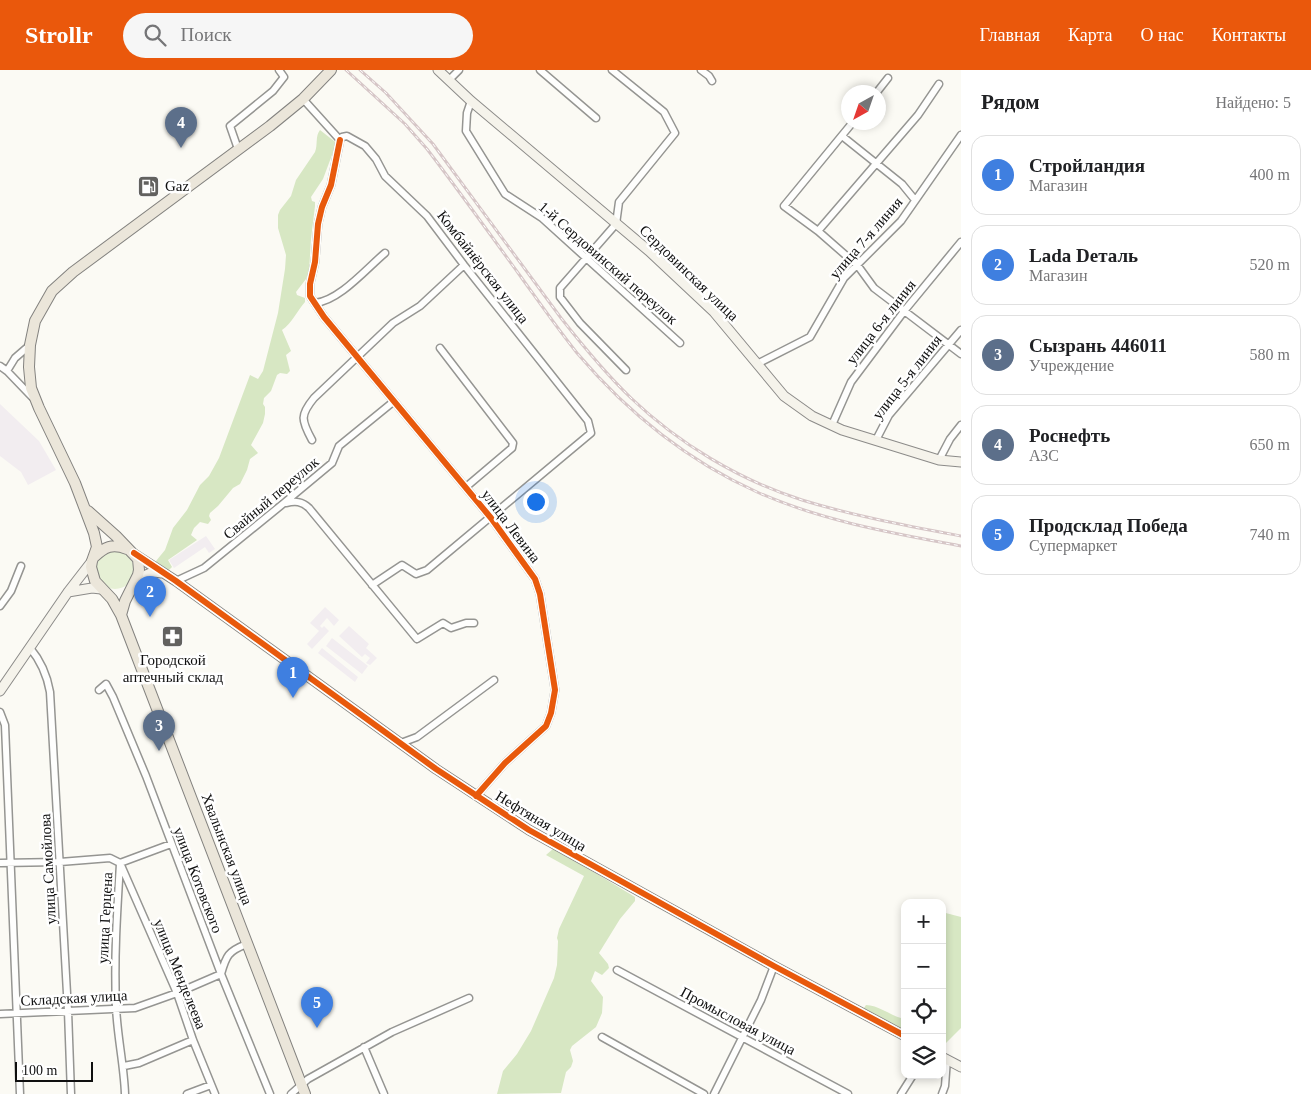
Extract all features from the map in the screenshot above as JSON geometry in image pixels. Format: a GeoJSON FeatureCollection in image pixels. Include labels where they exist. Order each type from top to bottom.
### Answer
{"type":"FeatureCollection","features":[{"type":"Feature","properties":{"kind":"main road"},"geometry":{"type":"LineString","coordinates":[[133,585],[116,593],[103,590],[95,581],[92,559],[96,552],[97,542],[87,511],[31,388],[29,367],[30,345],[35,322],[47,298],[57,286],[88,260],[270,126],[303,99],[331,70]]}},
{"type":"Feature","properties":{"kind":"main road"},"geometry":{"type":"LineString","coordinates":[[87,511],[132,552],[139,564],[138,575],[121,616]]}},
{"type":"Feature","properties":{"kind":"main road"},"geometry":{"type":"LineString","coordinates":[[92,559],[109,546],[117,545],[132,552]]}},
{"type":"Feature","properties":{"kind":"main road","name":"Хвалынская улица"},"geometry":{"type":"LineString","coordinates":[[103,590],[112,599],[121,616],[303,1090]]}},
{"type":"Feature","properties":{"kind":"street"},"geometry":{"type":"LineString","coordinates":[[238,149],[230,126],[273,91],[284,77],[279,70]]}},
{"type":"Feature","properties":{"kind":"street","name":"Сердовинская улица"},"geometry":{"type":"LineString","coordinates":[[438,70],[471,101],[616,224],[650,250],[714,312],[784,396],[812,416],[832,425],[939,460],[961,462]]}},
{"type":"Feature","properties":{"kind":"street"},"geometry":{"type":"LineString","coordinates":[[449,80],[459,70]]}},
{"type":"Feature","properties":{"kind":"street"},"geometry":{"type":"LineString","coordinates":[[540,70],[596,118]]}},
{"type":"Feature","properties":{"kind":"street"},"geometry":{"type":"LineString","coordinates":[[612,70],[664,112],[675,133],[620,202],[616,224],[560,288],[560,297],[580,323],[626,370]]}},
{"type":"Feature","properties":{"kind":"street"},"geometry":{"type":"LineString","coordinates":[[701,70],[712,81]]}},
{"type":"Feature","properties":{"kind":"street"},"geometry":{"type":"LineString","coordinates":[[882,85],[888,78]]}},
{"type":"Feature","properties":{"kind":"street"},"geometry":{"type":"LineString","coordinates":[[818,231],[918,115],[939,84]]}},
{"type":"Feature","properties":{"kind":"street"},"geometry":{"type":"LineString","coordinates":[[303,99],[340,140]]}},
{"type":"Feature","properties":{"kind":"street","name":"1-й Сердовинский переулок"},"geometry":{"type":"LineString","coordinates":[[471,101],[467,113],[466,132],[505,194],[542,218],[680,343]]}},
{"type":"Feature","properties":{"kind":"street"},"geometry":{"type":"LineString","coordinates":[[847,130],[784,206],[818,231],[858,266],[874,288],[961,354]]}},
{"type":"Feature","properties":{"kind":"street","name":"улица 7-я линия"},"geometry":{"type":"LineString","coordinates":[[757,364],[810,337],[844,278],[902,221],[961,135]]}},
{"type":"Feature","properties":{"kind":"street","name":"Комбайнёрская улица"},"geometry":{"type":"LineString","coordinates":[[340,140],[346,136],[355,139],[365,146],[376,159],[385,176],[418,206],[588,421],[591,433],[491,518]]}},
{"type":"Feature","properties":{"kind":"street"},"geometry":{"type":"LineString","coordinates":[[842,136],[902,184],[915,200]]}},
{"type":"Feature","properties":{"kind":"street","name":"улица Левина"},"geometry":{"type":"LineString","coordinates":[[340,140],[331,185],[322,206],[318,224],[310,296],[324,317],[491,518],[535,579],[540,594],[555,690],[551,713],[546,726],[505,762],[476,796]]}},
{"type":"Feature","properties":{"kind":"street","name":"улица 6-я линия"},"geometry":{"type":"LineString","coordinates":[[832,425],[851,382],[905,310],[961,242]]}},
{"type":"Feature","properties":{"kind":"street"},"geometry":{"type":"LineString","coordinates":[[315,304],[324,302],[338,294],[384,253]]}},
{"type":"Feature","properties":{"kind":"street"},"geometry":{"type":"LineString","coordinates":[[312,440],[303,423],[304,410],[314,398],[393,323],[420,306],[464,264]]}},
{"type":"Feature","properties":{"kind":"street","name":"улица 5-я линия"},"geometry":{"type":"LineString","coordinates":[[876,440],[889,415],[961,330]]}},
{"type":"Feature","properties":{"kind":"street"},"geometry":{"type":"LineString","coordinates":[[7,371],[14,358],[30,345]]}},
{"type":"Feature","properties":{"kind":"street"},"geometry":{"type":"LineString","coordinates":[[440,348],[513,443],[512,448],[466,487]]}},
{"type":"Feature","properties":{"kind":"street"},"geometry":{"type":"LineString","coordinates":[[0,366],[37,402]]}},
{"type":"Feature","properties":{"kind":"street","name":"Свайный переулок"},"geometry":{"type":"LineString","coordinates":[[176,581],[204,568],[284,503],[332,463],[339,446],[394,402]]}},
{"type":"Feature","properties":{"kind":"street"},"geometry":{"type":"LineString","coordinates":[[939,460],[950,439],[961,425]]}},
{"type":"Feature","properties":{"kind":"street"},"geometry":{"type":"LineString","coordinates":[[284,503],[295,501],[305,504],[417,639],[443,623],[451,628],[466,622],[474,624]]}},
{"type":"Feature","properties":{"kind":"street"},"geometry":{"type":"LineString","coordinates":[[372,585],[402,565],[416,574],[427,570],[491,518]]}},
{"type":"Feature","properties":{"kind":"street","name":"Нефтяная улица"},"geometry":{"type":"LineString","coordinates":[[132,552],[176,581],[476,796],[529,830],[774,966],[901,1034]]}},
{"type":"Feature","properties":{"kind":"street"},"geometry":{"type":"LineString","coordinates":[[0,691],[92,559]]}},
{"type":"Feature","properties":{"kind":"street"},"geometry":{"type":"LineString","coordinates":[[0,606],[11,591],[21,566]]}},
{"type":"Feature","properties":{"kind":"street"},"geometry":{"type":"LineString","coordinates":[[133,585],[155,571],[163,573]]}},
{"type":"Feature","properties":{"kind":"street"},"geometry":{"type":"LineString","coordinates":[[68,592],[92,588],[103,590]]}},
{"type":"Feature","properties":{"kind":"street","name":"улица Самойлова"},"geometry":{"type":"LineString","coordinates":[[30,648],[38,658],[47,676],[50,692],[71,1094]]}},
{"type":"Feature","properties":{"kind":"street"},"geometry":{"type":"LineString","coordinates":[[401,743],[417,737],[494,680]]}},
{"type":"Feature","properties":{"kind":"street","name":"улица Котовского"},"geometry":{"type":"LineString","coordinates":[[99,690],[106,684],[113,697],[146,776],[170,844],[270,1094]]}},
{"type":"Feature","properties":{"kind":"street"},"geometry":{"type":"LineString","coordinates":[[0,712],[5,725],[20,1094]]}},
{"type":"Feature","properties":{"kind":"street"},"geometry":{"type":"LineString","coordinates":[[0,863],[60,862],[110,858],[120,863],[170,844]]}},
{"type":"Feature","properties":{"kind":"street","name":"улица Менделеева"},"geometry":{"type":"LineString","coordinates":[[120,863],[176,993],[192,1040],[215,1094]]}},
{"type":"Feature","properties":{"kind":"street","name":"улица Герцена"},"geometry":{"type":"LineString","coordinates":[[120,863],[114,942],[116,1008],[124,1066],[125,1094]]}},
{"type":"Feature","properties":{"kind":"street"},"geometry":{"type":"LineString","coordinates":[[221,974],[226,957],[247,944]]}},
{"type":"Feature","properties":{"kind":"street"},"geometry":{"type":"LineString","coordinates":[[714,1094],[761,1000],[774,966]]}},
{"type":"Feature","properties":{"kind":"street","name":"Промысловая улица"},"geometry":{"type":"LineString","coordinates":[[617,970],[848,1094]]}},
{"type":"Feature","properties":{"kind":"street","name":"Складская улица"},"geometry":{"type":"LineString","coordinates":[[0,1014],[135,1008],[221,974]]}},
{"type":"Feature","properties":{"kind":"street"},"geometry":{"type":"LineString","coordinates":[[291,1094],[303,1090],[308,1079],[364,1047],[392,1032],[469,998]]}},
{"type":"Feature","properties":{"kind":"street"},"geometry":{"type":"LineString","coordinates":[[602,1037],[704,1094]]}},
{"type":"Feature","properties":{"kind":"street"},"geometry":{"type":"LineString","coordinates":[[124,1066],[140,1063],[192,1040]]}},
{"type":"Feature","properties":{"kind":"street"},"geometry":{"type":"LineString","coordinates":[[364,1047],[384,1094]]}},
{"type":"Feature","properties":{"kind":"street"},"geometry":{"type":"LineString","coordinates":[[946,1059],[961,1067]]}},
{"type":"Feature","properties":{"kind":"street"},"geometry":{"type":"LineString","coordinates":[[900,1094],[910,1079]]}},
{"type":"Feature","properties":{"kind":"street"},"geometry":{"type":"LineString","coordinates":[[942,1094],[946,1086],[946,1079]]}},
{"type":"Feature","properties":{"kind":"street"},"geometry":{"type":"LineString","coordinates":[[187,1094],[211,1085]]}},
{"type":"Feature","properties":{"kind":"shaded area"},"geometry":{"type":"Polygon","coordinates":[[[0,404],[39,441],[56,470],[28,485],[21,472],[0,456],[0,404]]]}},
{"type":"Feature","properties":{"kind":"shaded area"},"geometry":{"type":"Polygon","coordinates":[[[206,536],[215,549],[209,553],[205,547],[174,568],[169,560],[206,536]]]}},
{"type":"Feature","properties":{"kind":"shaded area"},"geometry":{"type":"Polygon","coordinates":[[[325,607],[339,620],[334,626],[327,618],[320,626],[322,628],[324,626],[329,631],[312,649],[307,644],[319,631],[310,623],[325,607]]]}},
{"type":"Feature","properties":{"kind":"shaded area"},"geometry":{"type":"Polygon","coordinates":[[[349,626],[369,644],[366,648],[377,658],[370,665],[366,663],[370,658],[365,654],[362,657],[339,636],[349,626]]]}},
{"type":"Feature","properties":{"kind":"shaded area"},"geometry":{"type":"Polygon","coordinates":[[[332,638],[368,666],[362,674],[326,646],[332,638]]]}},
{"type":"Feature","properties":{"kind":"shaded area"},"geometry":{"type":"Polygon","coordinates":[[[322,648],[358,677],[355,682],[318,653],[322,648]]]}},
{"type":"Feature","properties":{"kind":"green space"},"geometry":{"type":"Polygon","coordinates":[[[320,130],[336,142],[323,179],[311,197],[312,201],[315,202],[315,206],[309,272],[296,292],[297,295],[305,298],[305,302],[282,330],[291,351],[286,355],[290,371],[287,374],[280,373],[277,375],[271,391],[264,398],[265,414],[263,423],[251,445],[258,453],[250,459],[240,484],[233,488],[210,513],[211,520],[208,524],[200,522],[194,528],[191,535],[197,540],[168,560],[172,567],[168,571],[156,564],[156,561],[165,550],[173,528],[187,510],[200,485],[209,476],[219,458],[250,375],[258,379],[263,371],[278,313],[285,269],[286,255],[278,228],[278,215],[291,196],[296,180],[315,152],[320,130]]]}},
{"type":"Feature","properties":{"kind":"green space"},"geometry":{"type":"Polygon","coordinates":[[[115,551],[129,556],[134,570],[129,584],[115,589],[101,584],[96,570],[101,556],[115,551]]]}},
{"type":"Feature","properties":{"kind":"green space"},"geometry":{"type":"Polygon","coordinates":[[[554,848],[635,897],[635,901],[620,919],[599,953],[609,968],[602,975],[595,971],[591,981],[603,997],[602,1013],[596,1027],[572,1046],[570,1050],[573,1061],[571,1067],[566,1072],[561,1093],[497,1094],[503,1071],[517,1054],[531,1031],[554,978],[557,965],[559,929],[584,876],[546,855],[554,848]]]}},
{"type":"Feature","properties":{"kind":"green space"},"geometry":{"type":"Polygon","coordinates":[[[946,913],[961,917],[961,1028],[946,1043],[946,913]]]}},
{"type":"Feature","properties":{"kind":"green space"},"geometry":{"type":"Polygon","coordinates":[[[866,1005],[876,1007],[901,1018],[901,1029],[866,1011],[864,1008],[866,1005]]]}},
{"type":"Feature","properties":{"kind":"railway"},"geometry":{"type":"LineString","coordinates":[[346,70],[405,124],[427,149],[577,353],[616,395],[659,433],[706,465],[757,492],[782,502],[858,525],[961,546]]}},
{"type":"Feature","properties":{"kind":"railway"},"geometry":{"type":"LineString","coordinates":[[360,70],[386,93],[433,144],[561,318],[594,359],[631,398],[669,430],[689,445],[733,471],[778,492],[841,511],[961,536]]}},
{"type":"Feature","properties":{"kind":"cycle path"},"geometry":{"type":"LineString","coordinates":[[340,140],[331,185],[322,207],[318,224],[310,296],[324,317],[491,518],[535,579],[540,594],[555,690],[551,713],[546,726],[505,763],[476,796]]}},
{"type":"Feature","properties":{"kind":"cycle path"},"geometry":{"type":"LineString","coordinates":[[134,553],[176,581],[436,769],[529,830],[774,966],[901,1034]]}},
{"type":"Feature","properties":{"kind":"place","name":"Роснефть"},"geometry":{"type":"Point","coordinates":[181,148]}},
{"type":"Feature","properties":{"kind":"place","name":"Gaz"},"geometry":{"type":"Point","coordinates":[149,186]}},
{"type":"Feature","properties":{"kind":"place","name":"Lada Dеталь"},"geometry":{"type":"Point","coordinates":[150,617]}},
{"type":"Feature","properties":{"kind":"place","name":"Городской аптечный склад"},"geometry":{"type":"Point","coordinates":[173,637]}},
{"type":"Feature","properties":{"kind":"place","name":"Стройландия"},"geometry":{"type":"Point","coordinates":[293,698]}},
{"type":"Feature","properties":{"kind":"place","name":"Сызрань 446011"},"geometry":{"type":"Point","coordinates":[159,751]}},
{"type":"Feature","properties":{"kind":"place","name":"Продсклад Победа"},"geometry":{"type":"Point","coordinates":[317,1028]}}]}
